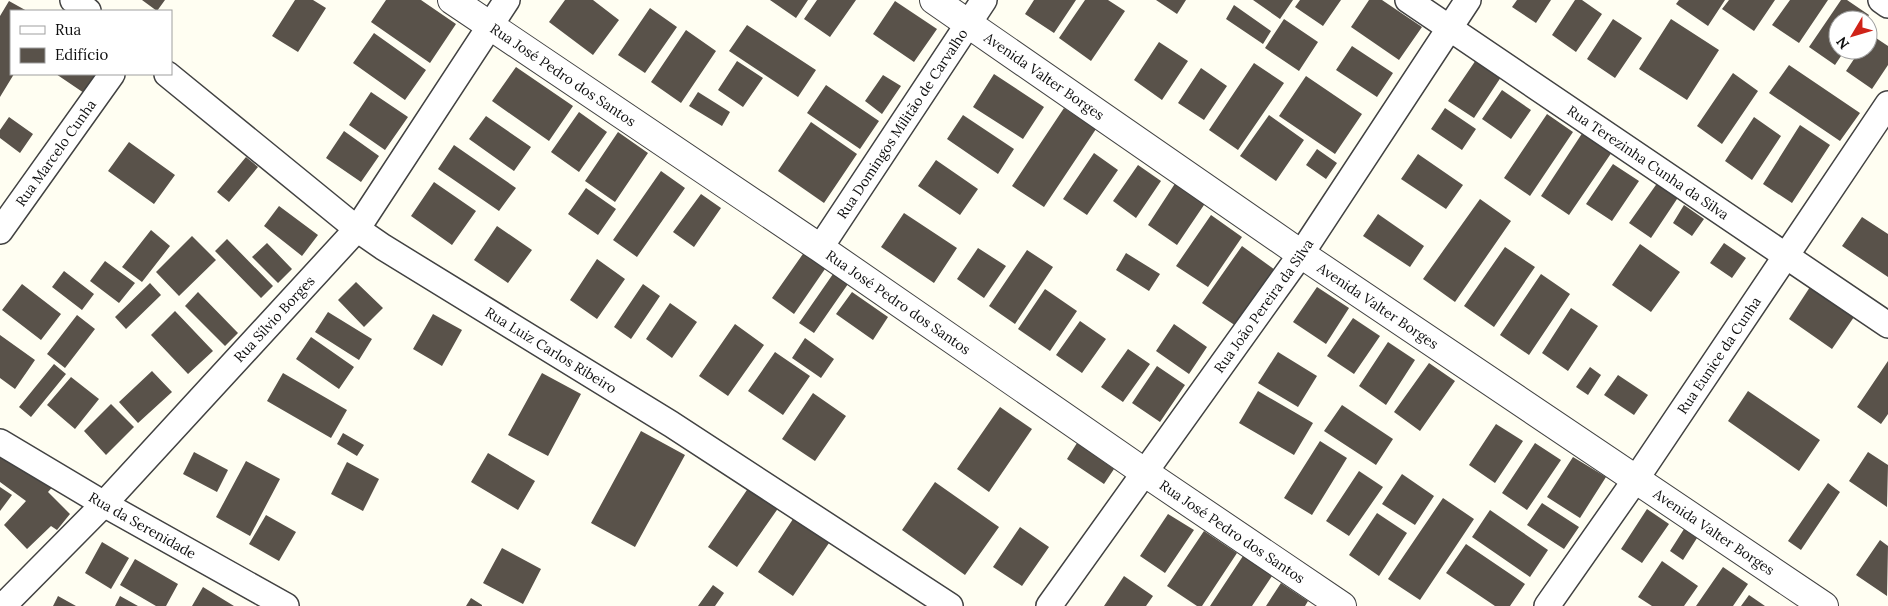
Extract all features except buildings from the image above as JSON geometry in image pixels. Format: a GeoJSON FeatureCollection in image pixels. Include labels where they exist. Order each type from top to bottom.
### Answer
{"type":"FeatureCollection","features":[{"type":"Feature","properties":{"kind":"street"},"geometry":{"type":"LineString","coordinates":[[73,0],[87,10]]}},
{"type":"Feature","properties":{"kind":"street","name":"Rua José Pedro dos Santos"},"geometry":{"type":"LineString","coordinates":[[452,0],[820,248],[1342,606]]}},
{"type":"Feature","properties":{"kind":"street","name":"Rua Sílvio Borges"},"geometry":{"type":"LineString","coordinates":[[3,606],[104,504],[357,229],[507,0]]}},
{"type":"Feature","properties":{"kind":"street","name":"Avenida Valter Borges"},"geometry":{"type":"LineString","coordinates":[[934,0],[1302,254],[1824,606]]}},
{"type":"Feature","properties":{"kind":"street","name":"Rua Domingos Militão de Carvalho"},"geometry":{"type":"LineString","coordinates":[[820,248],[984,0]]}},
{"type":"Feature","properties":{"kind":"street","name":"Rua Terezinha Cunha da Silva"},"geometry":{"type":"LineString","coordinates":[[1408,0],[1888,325]]}},
{"type":"Feature","properties":{"kind":"street","name":"Rua João Pereira da Silva"},"geometry":{"type":"LineString","coordinates":[[1049,606],[1302,254],[1468,0]]}},
{"type":"Feature","properties":{"kind":"street"},"geometry":{"type":"LineString","coordinates":[[1881,0],[1888,5]]}},
{"type":"Feature","properties":{"kind":"street","name":"Rua Marcelo Cunha"},"geometry":{"type":"LineString","coordinates":[[0,231],[111,75]]}},
{"type":"Feature","properties":{"kind":"street","name":"Rua Luiz Carlos Ribeiro"},"geometry":{"type":"LineString","coordinates":[[168,75],[357,229],[383,247],[671,424],[950,606]]}},
{"type":"Feature","properties":{"kind":"street","name":"Rua Eunice da Cunha"},"geometry":{"type":"LineString","coordinates":[[1547,606],[1636,479],[1888,104]]}},
{"type":"Feature","properties":{"kind":"street","name":"Rua da Serenidade"},"geometry":{"type":"LineString","coordinates":[[0,442],[104,504],[286,606]]}}]}
